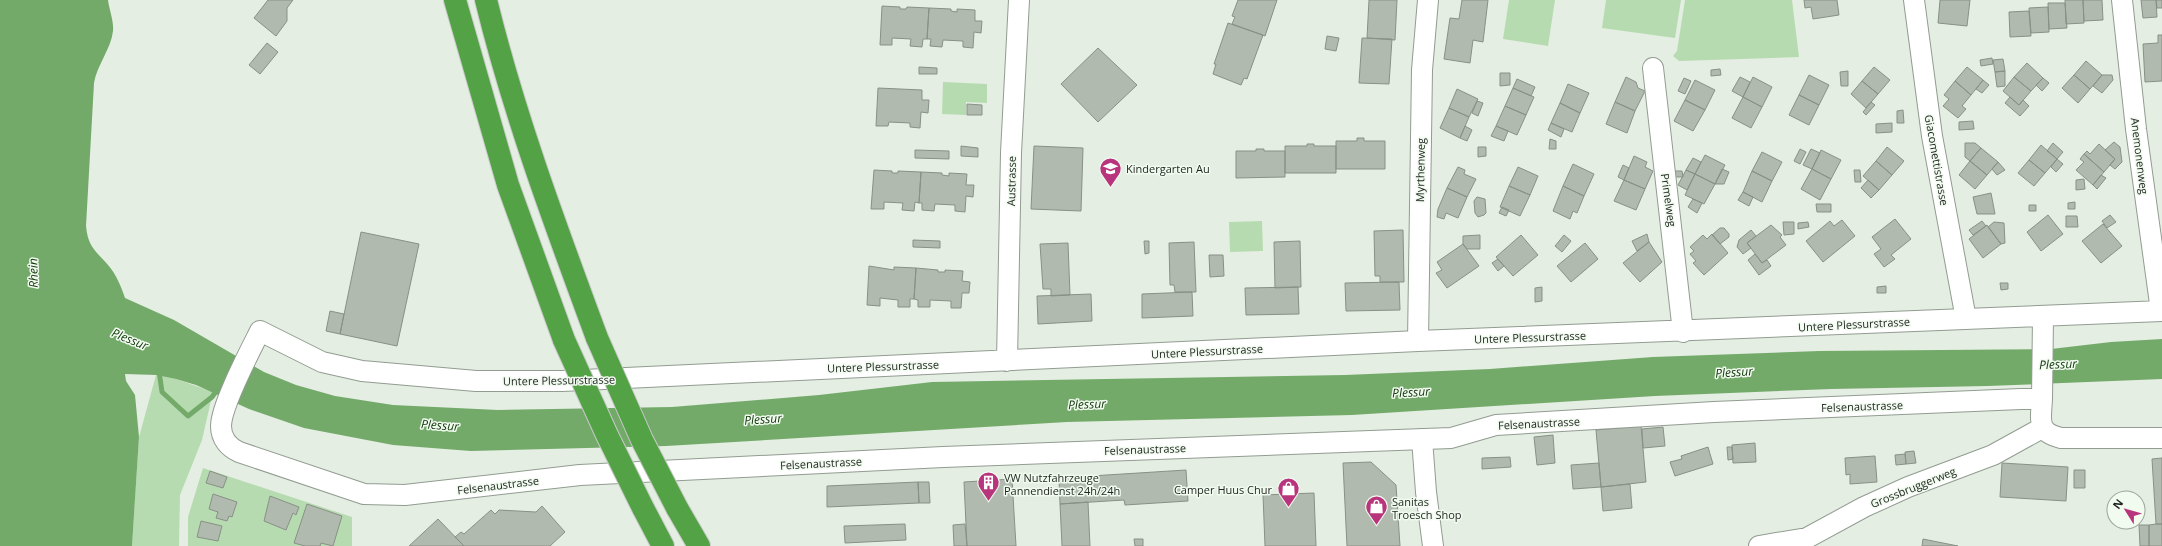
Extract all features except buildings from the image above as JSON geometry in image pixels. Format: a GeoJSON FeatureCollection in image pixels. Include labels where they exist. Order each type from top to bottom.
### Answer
{"type":"FeatureCollection","features":[{"type":"Feature","properties":{"kind":"highway"},"geometry":{"type":"LineString","coordinates":[[455,0],[508,185],[564,340],[607,435],[663,546]]}},
{"type":"Feature","properties":{"kind":"highway"},"geometry":{"type":"LineString","coordinates":[[486,0],[496,43],[537,176],[597,338],[642,440],[677,508],[699,546]]}},
{"type":"Feature","properties":{"kind":"street","name":"Austrasse"},"geometry":{"type":"LineString","coordinates":[[1007,361],[1012,153],[1018,0]]}},
{"type":"Feature","properties":{"kind":"street","name":"Myrthenweg"},"geometry":{"type":"LineString","coordinates":[[1418,341],[1422,70],[1428,0]]}},
{"type":"Feature","properties":{"kind":"street","name":"Giacomettistrasse"},"geometry":{"type":"LineString","coordinates":[[1914,0],[1932,136],[1966,319]]}},
{"type":"Feature","properties":{"kind":"street","name":"Anemonenweg"},"geometry":{"type":"LineString","coordinates":[[2122,0],[2137,137],[2162,311]]}},
{"type":"Feature","properties":{"kind":"street","name":"Primelweg"},"geometry":{"type":"LineString","coordinates":[[1653,68],[1683,332]]}},
{"type":"Feature","properties":{"kind":"street","name":"Untere Plessurstrasse"},"geometry":{"type":"LineString","coordinates":[[260,331],[322,362],[355,370],[476,381],[562,381],[1418,341],[1683,332],[2162,311]]}},
{"type":"Feature","properties":{"kind":"street"},"geometry":{"type":"LineString","coordinates":[[2043,317],[2042,394],[2040,421],[2042,428],[2053,436],[2061,438],[2162,438]]}},
{"type":"Feature","properties":{"kind":"street","name":"Felsenaustrasse"},"geometry":{"type":"LineString","coordinates":[[260,331],[226,404],[222,418],[222,433],[226,442],[233,449],[364,494],[406,495],[580,475],[950,457],[1451,438],[1496,425],[2042,394]]}},
{"type":"Feature","properties":{"kind":"street","name":"Grossbruggerweg"},"geometry":{"type":"LineString","coordinates":[[1759,546],[1807,538],[1864,507],[1908,487],[1993,455],[2042,428]]}},
{"type":"Feature","properties":{"kind":"street"},"geometry":{"type":"LineString","coordinates":[[1422,439],[1426,492],[1433,546]]}},
{"type":"Feature","properties":{"kind":"shaded area"},"geometry":{"type":"Polygon","coordinates":[[[1509,0],[1555,0],[1548,46],[1503,39],[1509,0]]]}},
{"type":"Feature","properties":{"kind":"shaded area"},"geometry":{"type":"Polygon","coordinates":[[[1606,0],[1681,0],[1675,38],[1602,28],[1606,0]]]}},
{"type":"Feature","properties":{"kind":"shaded area"},"geometry":{"type":"Polygon","coordinates":[[[1685,0],[1792,0],[1799,57],[1679,61],[1673,56],[1677,51],[1685,0]]]}},
{"type":"Feature","properties":{"kind":"shaded area"},"geometry":{"type":"Polygon","coordinates":[[[943,82],[987,84],[987,103],[966,102],[966,115],[942,114],[943,82]]]}},
{"type":"Feature","properties":{"kind":"shaded area"},"geometry":{"type":"Polygon","coordinates":[[[1262,221],[1263,251],[1230,252],[1229,222],[1262,221]]]}},
{"type":"Feature","properties":{"kind":"shaded area"},"geometry":{"type":"Polygon","coordinates":[[[156,375],[176,379],[213,392],[202,440],[180,495],[179,546],[132,546],[139,437],[156,375]]]}},
{"type":"Feature","properties":{"kind":"shaded area"},"geometry":{"type":"Polygon","coordinates":[[[203,468],[352,517],[352,546],[188,546],[188,517],[203,468]]]}},
{"type":"Feature","properties":{"kind":"water"},"geometry":{"type":"Polygon","coordinates":[[[0,0],[108,0],[113,23],[113,31],[110,44],[98,70],[94,83],[86,226],[90,244],[113,272],[125,298],[174,320],[264,372],[296,385],[335,396],[393,405],[498,410],[672,407],[819,395],[932,382],[1345,375],[1490,369],[1653,357],[1819,351],[2051,349],[2111,342],[2162,339],[2162,379],[1655,396],[1352,415],[1067,422],[666,446],[471,451],[393,445],[304,428],[249,409],[196,385],[156,375],[125,374],[126,381],[135,395],[139,437],[132,546],[0,546],[0,0]]]}},
{"type":"Feature","properties":{"kind":"waterway"},"geometry":{"type":"LineString","coordinates":[[159,371],[162,392],[188,416],[212,397],[217,390]]}},
{"type":"Feature","properties":{"kind":"place","name":"Kindergarten Au"},"geometry":{"type":"Point","coordinates":[1110,188]}},
{"type":"Feature","properties":{"kind":"place","name":"VW Nutzfahrzeuge Pannendienst 24h/24h"},"geometry":{"type":"Point","coordinates":[989,502]}},
{"type":"Feature","properties":{"kind":"place","name":"Camper Huus Chur"},"geometry":{"type":"Point","coordinates":[1288,508]}},
{"type":"Feature","properties":{"kind":"place","name":"Sanitas Troesch Shop"},"geometry":{"type":"Point","coordinates":[1376,526]}},
{"type":"Feature","properties":{"kind":"water label","name":"Rhein"},"geometry":{"type":"Point","coordinates":[33,273]}},
{"type":"Feature","properties":{"kind":"water label","name":"Plessur"},"geometry":{"type":"Point","coordinates":[130,339]}},
{"type":"Feature","properties":{"kind":"water label","name":"Plessur"},"geometry":{"type":"Point","coordinates":[2058,364]}},
{"type":"Feature","properties":{"kind":"water label","name":"Plessur"},"geometry":{"type":"Point","coordinates":[1734,372]}},
{"type":"Feature","properties":{"kind":"water label","name":"Plessur"},"geometry":{"type":"Point","coordinates":[1411,392]}},
{"type":"Feature","properties":{"kind":"water label","name":"Plessur"},"geometry":{"type":"Point","coordinates":[1087,404]}},
{"type":"Feature","properties":{"kind":"water label","name":"Plessur"},"geometry":{"type":"Point","coordinates":[763,419]}},
{"type":"Feature","properties":{"kind":"water label","name":"Plessur"},"geometry":{"type":"Point","coordinates":[440,425]}}]}
